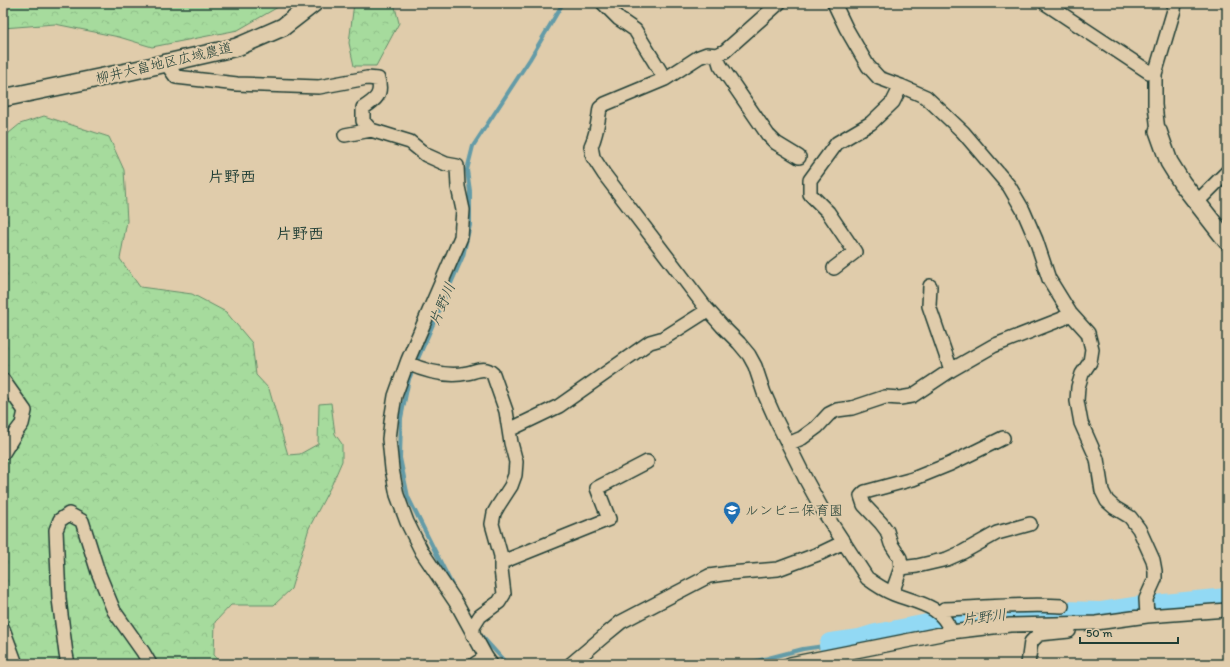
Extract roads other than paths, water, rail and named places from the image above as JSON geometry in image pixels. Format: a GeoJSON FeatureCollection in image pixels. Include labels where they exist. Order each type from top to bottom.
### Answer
{"type":"FeatureCollection","features":[{"type":"Feature","properties":{"kind":"street","name":"柳井大畠地区広域農道"},"geometry":{"type":"LineString","coordinates":[[3,98],[237,47],[283,27],[314,3]]}},
{"type":"Feature","properties":{"kind":"street"},"geometry":{"type":"LineString","coordinates":[[603,3],[619,19],[635,30],[665,79]]}},
{"type":"Feature","properties":{"kind":"street"},"geometry":{"type":"LineString","coordinates":[[779,3],[725,51],[717,55],[707,54],[699,57],[665,79],[605,104],[600,108],[598,125],[591,146],[593,157],[604,174],[708,310],[749,355],[756,366],[764,393],[776,420],[806,480],[822,509],[867,578],[892,593],[934,608],[946,622]]}},
{"type":"Feature","properties":{"kind":"street"},"geometry":{"type":"LineString","coordinates":[[834,3],[846,28],[868,66],[879,78],[902,86],[926,97],[963,132],[1009,186],[1023,210],[1036,240],[1049,279],[1070,313],[1088,333],[1092,349],[1090,362],[1082,374],[1078,387],[1077,401],[1081,423],[1097,459],[1102,491],[1107,501],[1130,517],[1139,529],[1153,560],[1155,571],[1154,579],[1146,609]]}},
{"type":"Feature","properties":{"kind":"street"},"geometry":{"type":"LineString","coordinates":[[1175,3],[1155,74],[1155,105],[1158,131],[1169,162],[1182,184],[1227,241]]}},
{"type":"Feature","properties":{"kind":"street"},"geometry":{"type":"LineString","coordinates":[[1050,4],[1149,72],[1155,74]]}},
{"type":"Feature","properties":{"kind":"street"},"geometry":{"type":"LineString","coordinates":[[717,55],[720,65],[768,135],[776,143],[799,157]]}},
{"type":"Feature","properties":{"kind":"street"},"geometry":{"type":"LineString","coordinates":[[166,63],[176,77],[237,84],[319,88],[366,78],[378,79],[380,87],[376,99],[363,108],[363,121],[371,130]]}},
{"type":"Feature","properties":{"kind":"street"},"geometry":{"type":"LineString","coordinates":[[834,268],[855,252],[828,212],[810,194],[810,180],[837,143],[871,123],[893,102],[902,86]]}},
{"type":"Feature","properties":{"kind":"street"},"geometry":{"type":"LineString","coordinates":[[344,135],[371,130],[410,142],[426,155],[446,164],[457,166],[458,187],[464,210],[461,236],[411,364],[395,396],[389,439],[392,469],[397,495],[407,522],[422,552],[457,604],[473,635],[489,661],[475,664]]}},
{"type":"Feature","properties":{"kind":"street"},"geometry":{"type":"LineString","coordinates":[[1197,202],[1227,172]]}},
{"type":"Feature","properties":{"kind":"street"},"geometry":{"type":"LineString","coordinates":[[930,286],[929,306],[951,370]]}},
{"type":"Feature","properties":{"kind":"street"},"geometry":{"type":"LineString","coordinates":[[510,430],[559,406],[650,342],[664,338],[708,310]]}},
{"type":"Feature","properties":{"kind":"street"},"geometry":{"type":"LineString","coordinates":[[788,444],[802,438],[817,427],[829,414],[837,410],[852,408],[885,397],[900,398],[912,396],[951,370],[993,346],[1062,319],[1070,313]]}},
{"type":"Feature","properties":{"kind":"street"},"geometry":{"type":"LineString","coordinates":[[411,364],[449,375],[467,374],[482,369],[489,370],[493,374],[506,411],[511,443],[516,462],[515,475],[511,486],[494,513],[492,524],[501,556],[504,594],[499,602],[480,616],[473,627],[473,635]]}},
{"type":"Feature","properties":{"kind":"street"},"geometry":{"type":"LineString","coordinates":[[3,380],[25,411],[22,424],[3,453]]}},
{"type":"Feature","properties":{"kind":"street"},"geometry":{"type":"LineString","coordinates":[[892,593],[901,568],[900,558],[891,544],[881,523],[864,505],[862,496],[865,492],[913,479],[935,470],[1003,438]]}},
{"type":"Feature","properties":{"kind":"street"},"geometry":{"type":"LineString","coordinates":[[501,561],[507,560],[609,519],[597,488],[646,462]]}},
{"type":"Feature","properties":{"kind":"street"},"geometry":{"type":"LineString","coordinates":[[68,664],[60,599],[56,530],[60,520],[70,514],[82,521],[98,572],[114,611],[150,664]]}},
{"type":"Feature","properties":{"kind":"street"},"geometry":{"type":"LineString","coordinates":[[901,568],[947,559],[997,533],[1030,524]]}},
{"type":"Feature","properties":{"kind":"street"},"geometry":{"type":"LineString","coordinates":[[571,664],[621,622],[710,576],[778,569],[821,553],[844,542]]}},
{"type":"Feature","properties":{"kind":"street"},"geometry":{"type":"LineString","coordinates":[[946,622],[944,609],[969,609],[1038,604],[1062,606]]}},
{"type":"Feature","properties":{"kind":"street"},"geometry":{"type":"LineString","coordinates":[[790,664],[834,660],[946,622],[1010,625],[1084,624],[1103,623],[1146,609],[1227,610]]}},
{"type":"Feature","properties":{"kind":"street"},"geometry":{"type":"LineString","coordinates":[[1028,664],[1031,642],[1039,634],[1078,630],[1084,624]]}},
{"type":"Feature","properties":{"kind":"street"},"geometry":{"type":"LineString","coordinates":[[3,629],[16,664]]}},
{"type":"Feature","properties":{"kind":"waterway","name":"片野川"},"geometry":{"type":"LineString","coordinates":[[454,589],[408,497],[400,458],[401,418],[409,379],[463,256],[470,225],[470,191],[467,170],[473,146],[530,59],[563,3]]}},
{"type":"Feature","properties":{"kind":"waterway","name":"片野川"},"geometry":{"type":"LineString","coordinates":[[831,645],[860,641],[876,636],[959,620],[1023,612],[1100,614],[1133,609],[1227,600]]}},
{"type":"Feature","properties":{"kind":"waterway","name":"片野川"},"geometry":{"type":"LineString","coordinates":[[479,633],[507,664]]}},
{"type":"Feature","properties":{"kind":"waterway","name":"片野川"},"geometry":{"type":"LineString","coordinates":[[745,664],[803,649],[831,645]]}},
{"type":"Feature","properties":{"kind":"place","name":"ルンビニ保育園"},"geometry":{"type":"Point","coordinates":[732,525]}},
{"type":"Feature","properties":{"kind":"district","name":"片野西"},"geometry":{"type":"Point","coordinates":[232,176]}},
{"type":"Feature","properties":{"kind":"district","name":"片野西"},"geometry":{"type":"Point","coordinates":[300,233]}}]}
